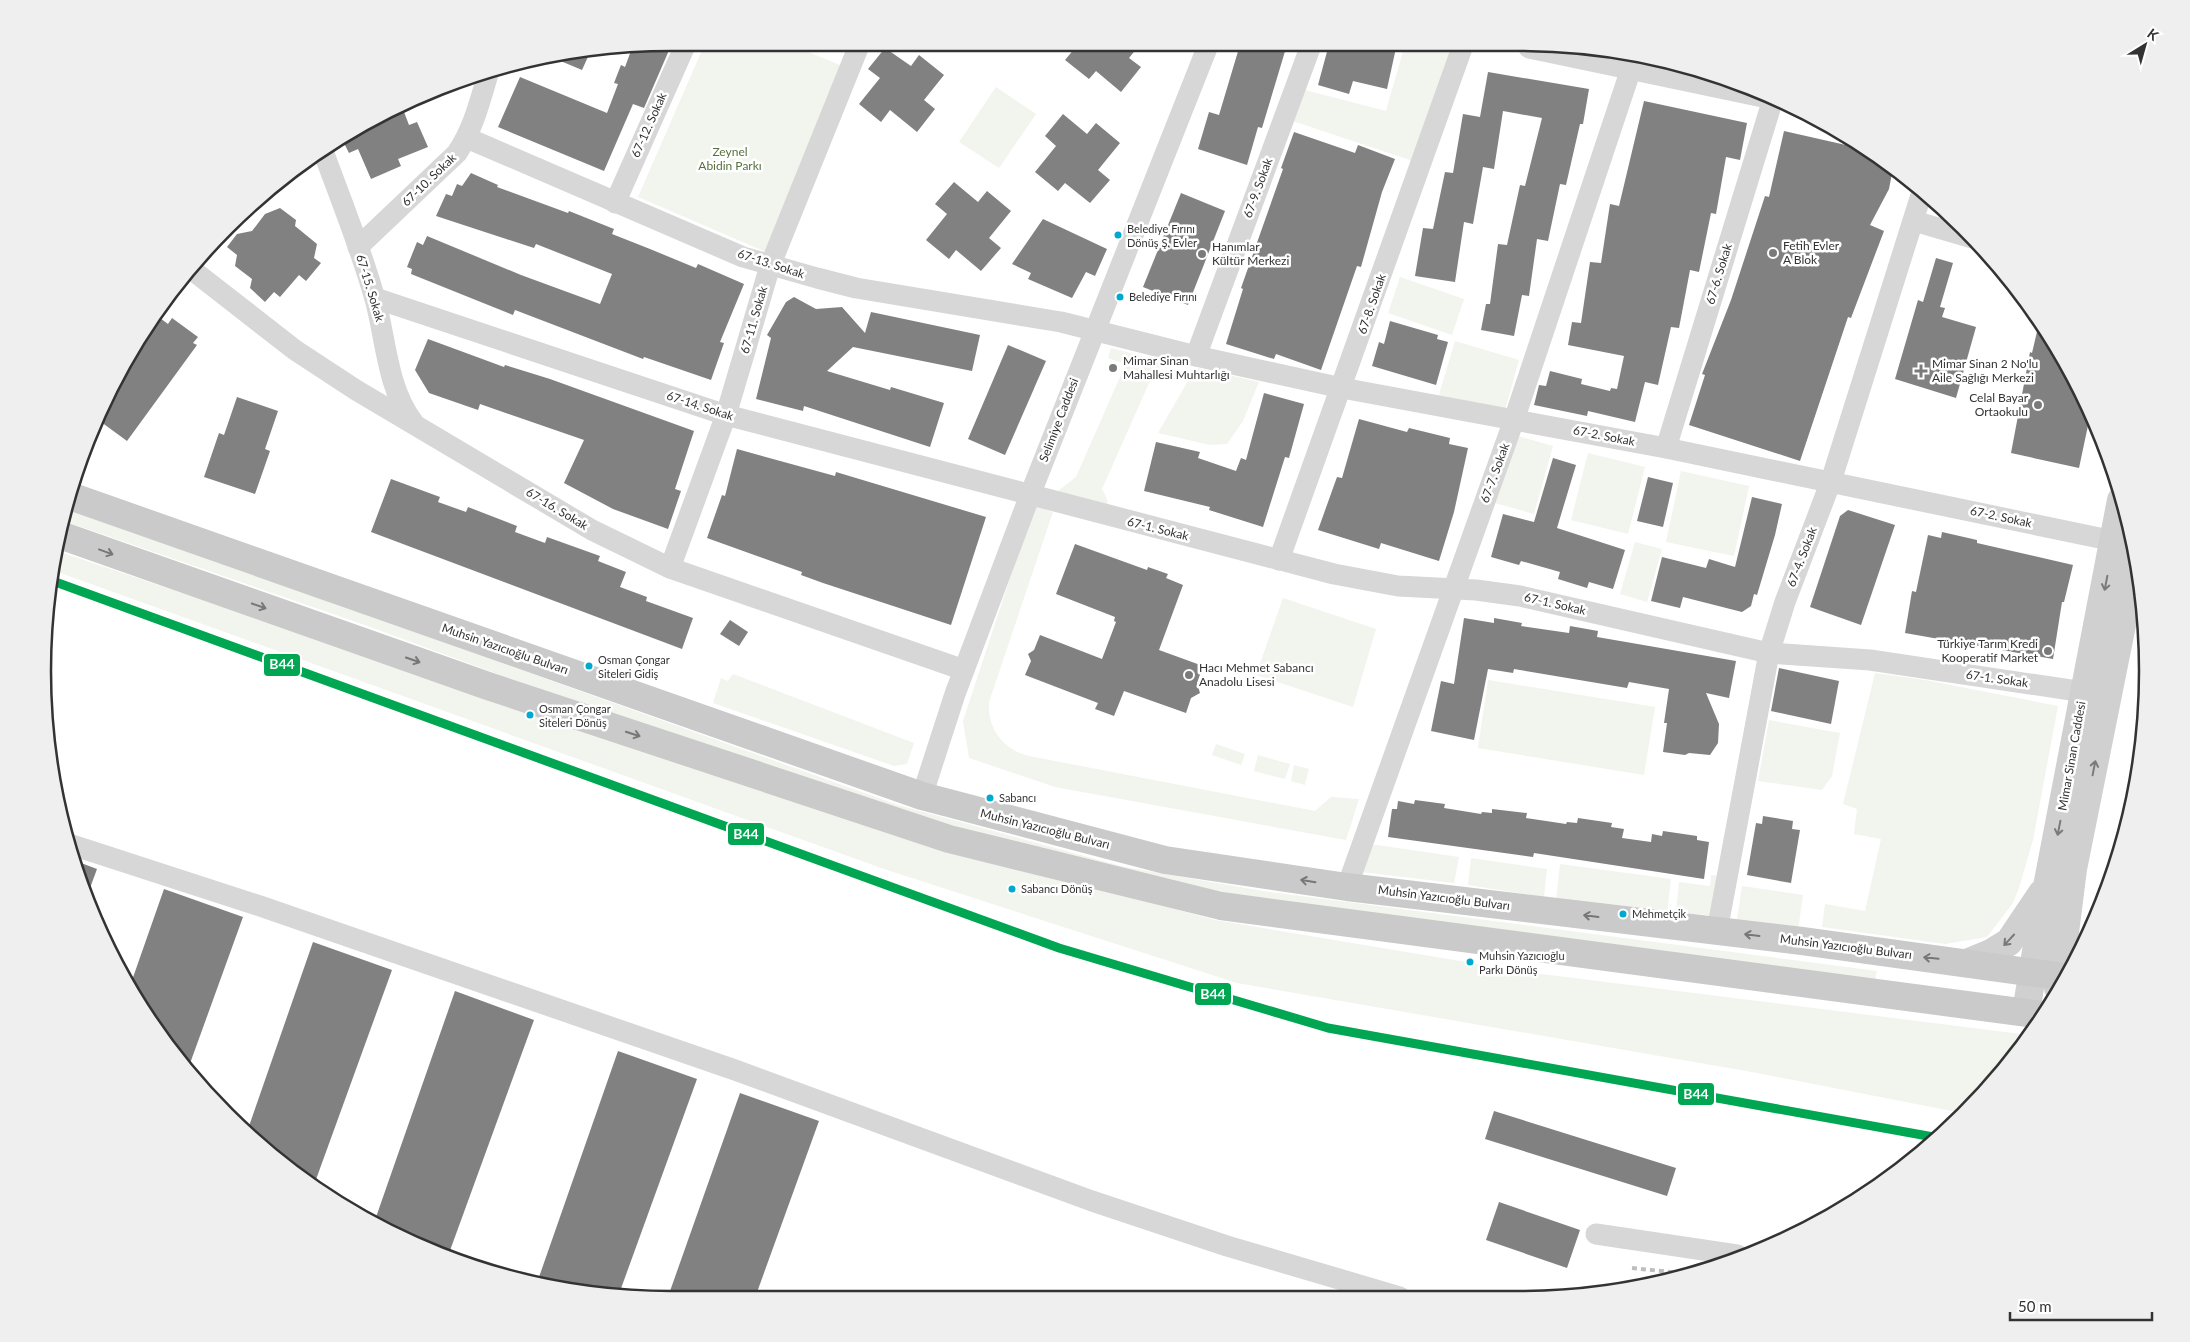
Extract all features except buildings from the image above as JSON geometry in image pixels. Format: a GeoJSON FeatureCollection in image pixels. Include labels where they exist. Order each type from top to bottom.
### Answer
{"type":"FeatureCollection","features":[{"type":"Feature","properties":{"kind":"main road","name":"Muhsin Yazıcıoğlu Bulvarı"},"geometry":{"type":"LineString","coordinates":[[76,498],[922,796],[1165,860],[1347,887],[1969,962],[2033,972],[2057,979]]}},
{"type":"Feature","properties":{"kind":"main road"},"geometry":{"type":"LineString","coordinates":[[66,537],[488,686],[948,839],[1202,901],[1350,924],[2034,1014]]}},
{"type":"Feature","properties":{"kind":"street","name":"67-12. Sokak"},"geometry":{"type":"LineString","coordinates":[[615,203],[683,51]]}},
{"type":"Feature","properties":{"kind":"street","name":"67-11. Sokak"},"geometry":{"type":"LineString","coordinates":[[670,568],[726,415],[770,266],[857,51]]}},
{"type":"Feature","properties":{"kind":"street","name":"Selimiye Caddesi"},"geometry":{"type":"LineString","coordinates":[[922,796],[964,670],[1030,495],[1094,329],[1206,51]]}},
{"type":"Feature","properties":{"kind":"street","name":"67-9. Sokak"},"geometry":{"type":"LineString","coordinates":[[1196,356],[1309,51]]}},
{"type":"Feature","properties":{"kind":"street","name":"67-8. Sokak"},"geometry":{"type":"LineString","coordinates":[[1279,560],[1461,51]]}},
{"type":"Feature","properties":{"kind":"street"},"geometry":{"type":"LineString","coordinates":[[1565,54],[1634,64],[1731,89]]}},
{"type":"Feature","properties":{"kind":"street","name":"67-7. Sokak"},"geometry":{"type":"LineString","coordinates":[[1347,887],[1514,420],[1634,64]]}},
{"type":"Feature","properties":{"kind":"street","name":"67-10. Sokak"},"geometry":{"type":"LineString","coordinates":[[358,247],[446,165],[467,138],[485,80]]}},
{"type":"Feature","properties":{"kind":"street","name":"67-6. Sokak"},"geometry":{"type":"LineString","coordinates":[[1666,448],[1773,106]]}},
{"type":"Feature","properties":{"kind":"street","name":"67-13. Sokak"},"geometry":{"type":"LineString","coordinates":[[467,138],[615,203],[770,266],[856,288],[975,306],[1094,329]]}},
{"type":"Feature","properties":{"kind":"street","name":"67-15. Sokak"},"geometry":{"type":"LineString","coordinates":[[325,157],[375,298],[395,384],[406,413],[414,424]]}},
{"type":"Feature","properties":{"kind":"street","name":"67-4. Sokak"},"geometry":{"type":"LineString","coordinates":[[1717,931],[1769,653],[1785,602],[1832,481],[1920,199]]}},
{"type":"Feature","properties":{"kind":"street"},"geometry":{"type":"LineString","coordinates":[[1914,221],[1958,234]]}},
{"type":"Feature","properties":{"kind":"street","name":"67-16. Sokak"},"geometry":{"type":"LineString","coordinates":[[196,274],[295,350],[414,424],[592,530],[670,568],[964,670]]}},
{"type":"Feature","properties":{"kind":"street","name":"67-14. Sokak"},"geometry":{"type":"LineString","coordinates":[[375,298],[726,415],[1030,495]]}},
{"type":"Feature","properties":{"kind":"street","name":"67-2. Sokak"},"geometry":{"type":"LineString","coordinates":[[1094,329],[1196,356],[1342,388],[1666,448],[2114,541]]}},
{"type":"Feature","properties":{"kind":"street","name":"67-1. Sokak"},"geometry":{"type":"LineString","coordinates":[[1030,495],[1334,574],[1398,586],[1453,589],[1520,596],[1769,653],[1870,660],[2084,692]]}},
{"type":"Feature","properties":{"kind":"street","name":"Mimar Sinan Caddesi"},"geometry":{"type":"LineString","coordinates":[[2061,972],[2059,888],[2084,692],[2119,515]]}},
{"type":"Feature","properties":{"kind":"street","name":"Mimar Sinan Caddesi"},"geometry":{"type":"LineString","coordinates":[[2034,1014],[2033,972],[2059,888],[2131,577]]}},
{"type":"Feature","properties":{"kind":"street"},"geometry":{"type":"LineString","coordinates":[[77,847],[263,907],[734,1070],[1092,1201],[1226,1246],[1377,1291]]}},
{"type":"Feature","properties":{"kind":"street"},"geometry":{"type":"LineString","coordinates":[[1969,962],[1991,953],[2009,942],[2059,888],[2081,933]]}},
{"type":"Feature","properties":{"kind":"street"},"geometry":{"type":"LineString","coordinates":[[1596,1234],[1729,1254]]}},
{"type":"Feature","properties":{"kind":"green space","name":"Zeynel Abidin Parkı"},"geometry":{"type":"Polygon","coordinates":[[[702,51],[806,51],[842,66],[766,252],[638,197],[702,51]]]}},
{"type":"Feature","properties":{"kind":"green space"},"geometry":{"type":"Polygon","coordinates":[[[1403,51],[1444,51],[1451,53],[1416,162],[1293,121],[1301,89],[1386,111],[1403,51]]]}},
{"type":"Feature","properties":{"kind":"green space"},"geometry":{"type":"Polygon","coordinates":[[[996,87],[1036,114],[999,168],[959,142],[996,87]]]}},
{"type":"Feature","properties":{"kind":"green space"},"geometry":{"type":"Polygon","coordinates":[[[1400,277],[1464,299],[1452,335],[1388,313],[1400,277]]]}},
{"type":"Feature","properties":{"kind":"green space"},"geometry":{"type":"Polygon","coordinates":[[[1455,341],[1519,360],[1504,413],[1439,395],[1455,341]]]}},
{"type":"Feature","properties":{"kind":"green space"},"geometry":{"type":"Polygon","coordinates":[[[1111,348],[1165,362],[1153,374],[1102,489],[1107,499],[1108,511],[1054,494],[1076,477],[1120,377],[1125,364],[1108,358],[1111,348]]]}},
{"type":"Feature","properties":{"kind":"green space"},"geometry":{"type":"Polygon","coordinates":[[[1199,368],[1259,382],[1243,421],[1227,444],[1210,445],[1158,433],[1188,381],[1199,368]]]}},
{"type":"Feature","properties":{"kind":"green space"},"geometry":{"type":"Polygon","coordinates":[[[1514,435],[1553,446],[1534,514],[1495,503],[1514,435]]]}},
{"type":"Feature","properties":{"kind":"green space"},"geometry":{"type":"Polygon","coordinates":[[[1588,453],[1645,467],[1628,534],[1571,520],[1588,453]]]}},
{"type":"Feature","properties":{"kind":"green space"},"geometry":{"type":"Polygon","coordinates":[[[1681,471],[1749,486],[1734,556],[1666,542],[1681,471]]]}},
{"type":"Feature","properties":{"kind":"green space"},"geometry":{"type":"Polygon","coordinates":[[[74,503],[351,609],[898,805],[1125,867],[1263,891],[1877,971],[1875,980],[1260,900],[1003,848],[536,688],[362,624],[69,523],[74,503]]]}},
{"type":"Feature","properties":{"kind":"green space"},"geometry":{"type":"Polygon","coordinates":[[[1034,505],[1053,512],[989,702],[991,721],[998,736],[1004,743],[1012,749],[1029,756],[1315,811],[1331,797],[1359,799],[1346,840],[1055,787],[969,758],[963,721],[1034,505]]]}},
{"type":"Feature","properties":{"kind":"green space"},"geometry":{"type":"Polygon","coordinates":[[[1635,542],[1662,549],[1647,602],[1620,594],[1635,542]]]}},
{"type":"Feature","properties":{"kind":"green space"},"geometry":{"type":"Polygon","coordinates":[[[63,553],[900,834],[1215,920],[1526,972],[2021,1034],[1985,1080],[1954,1112],[1752,1072],[1237,983],[884,869],[60,573],[63,553]]]}},
{"type":"Feature","properties":{"kind":"green space"},"geometry":{"type":"Polygon","coordinates":[[[1283,598],[1376,629],[1353,707],[1256,675],[1283,598]]]}},
{"type":"Feature","properties":{"kind":"green space"},"geometry":{"type":"Polygon","coordinates":[[[1875,673],[1925,680],[2058,706],[2033,840],[2019,888],[2013,903],[1987,937],[1945,944],[1822,927],[1825,904],[1865,911],[1881,839],[1854,834],[1857,809],[1843,804],[1875,673]]]}},
{"type":"Feature","properties":{"kind":"green space"},"geometry":{"type":"Polygon","coordinates":[[[733,674],[914,743],[907,764],[894,766],[713,703],[721,678],[728,681],[733,674]]]}},
{"type":"Feature","properties":{"kind":"green space"},"geometry":{"type":"Polygon","coordinates":[[[1488,680],[1655,707],[1644,775],[1478,748],[1488,680]]]}},
{"type":"Feature","properties":{"kind":"green space"},"geometry":{"type":"Polygon","coordinates":[[[1769,720],[1840,733],[1832,776],[1822,790],[1758,781],[1769,720]]]}},
{"type":"Feature","properties":{"kind":"green space"},"geometry":{"type":"Polygon","coordinates":[[[1216,744],[1245,754],[1241,765],[1212,755],[1216,744]]]}},
{"type":"Feature","properties":{"kind":"green space"},"geometry":{"type":"Polygon","coordinates":[[[1258,755],[1290,764],[1285,779],[1254,771],[1258,755]]]}},
{"type":"Feature","properties":{"kind":"green space"},"geometry":{"type":"Polygon","coordinates":[[[1294,765],[1309,769],[1305,785],[1291,781],[1294,765]]]}},
{"type":"Feature","properties":{"kind":"green space"},"geometry":{"type":"Polygon","coordinates":[[[1370,844],[1459,857],[1454,883],[1361,872],[1370,844]]]}},
{"type":"Feature","properties":{"kind":"green space"},"geometry":{"type":"Polygon","coordinates":[[[1471,858],[1547,869],[1544,897],[1468,885],[1471,858]]]}},
{"type":"Feature","properties":{"kind":"green space"},"geometry":{"type":"Polygon","coordinates":[[[1560,864],[1671,879],[1667,914],[1556,901],[1560,864]]]}},
{"type":"Feature","properties":{"kind":"green space"},"geometry":{"type":"Polygon","coordinates":[[[1711,875],[1721,876],[1717,916],[1676,912],[1679,882],[1710,886],[1711,875]]]}},
{"type":"Feature","properties":{"kind":"green space"},"geometry":{"type":"Polygon","coordinates":[[[1742,886],[1803,895],[1798,930],[1737,920],[1742,886]]]}},
{"type":"Feature","properties":{"kind":"railway"},"geometry":{"type":"LineString","coordinates":[[1632,1268],[1670,1272]]}},
{"type":"Feature","properties":{"kind":"transit line","name":"B44"},"geometry":{"type":"LineString","coordinates":[[58,583],[1059,948],[1328,1028],[1929,1136]]}},
{"type":"Feature","properties":{"kind":"place","name":"Belediye Fırını Dönüş Ş. Evler"},"geometry":{"type":"Point","coordinates":[1118,235]}},
{"type":"Feature","properties":{"kind":"place","name":"Fetih Evler A Blok"},"geometry":{"type":"Point","coordinates":[1773,253]}},
{"type":"Feature","properties":{"kind":"place","name":"Hanımlar Kültür Merkezi"},"geometry":{"type":"Point","coordinates":[1202,254]}},
{"type":"Feature","properties":{"kind":"place","name":"Belediye Fırını"},"geometry":{"type":"Point","coordinates":[1120,297]}},
{"type":"Feature","properties":{"kind":"place","name":"Mimar Sinan Mahallesi Muhtarlığı"},"geometry":{"type":"Point","coordinates":[1113,368]}},
{"type":"Feature","properties":{"kind":"place","name":"Mimar Sinan 2 No'lu Aile Sağlığı Merkezi"},"geometry":{"type":"Point","coordinates":[1921,371]}},
{"type":"Feature","properties":{"kind":"place","name":"Celal Bayar Ortaokulu"},"geometry":{"type":"Point","coordinates":[2038,405]}},
{"type":"Feature","properties":{"kind":"place","name":"Türkiye Tarım Kredi Kooperatif Market"},"geometry":{"type":"Point","coordinates":[2048,651]}},
{"type":"Feature","properties":{"kind":"place","name":"Osman Çongar Siteleri Gidiş"},"geometry":{"type":"Point","coordinates":[589,666]}},
{"type":"Feature","properties":{"kind":"place","name":"Hacı Mehmet Sabancı Anadolu Lisesi"},"geometry":{"type":"Point","coordinates":[1189,675]}},
{"type":"Feature","properties":{"kind":"place","name":"Osman Çongar Siteleri Dönüş"},"geometry":{"type":"Point","coordinates":[530,715]}},
{"type":"Feature","properties":{"kind":"place","name":"Sabancı"},"geometry":{"type":"Point","coordinates":[990,798]}},
{"type":"Feature","properties":{"kind":"place","name":"Sabancı Dönüş"},"geometry":{"type":"Point","coordinates":[1012,889]}},
{"type":"Feature","properties":{"kind":"place","name":"Mehmetçik"},"geometry":{"type":"Point","coordinates":[1623,914]}},
{"type":"Feature","properties":{"kind":"place","name":"Muhsin Yazıcıoğlu Parkı Dönüş"},"geometry":{"type":"Point","coordinates":[1470,962]}}]}
